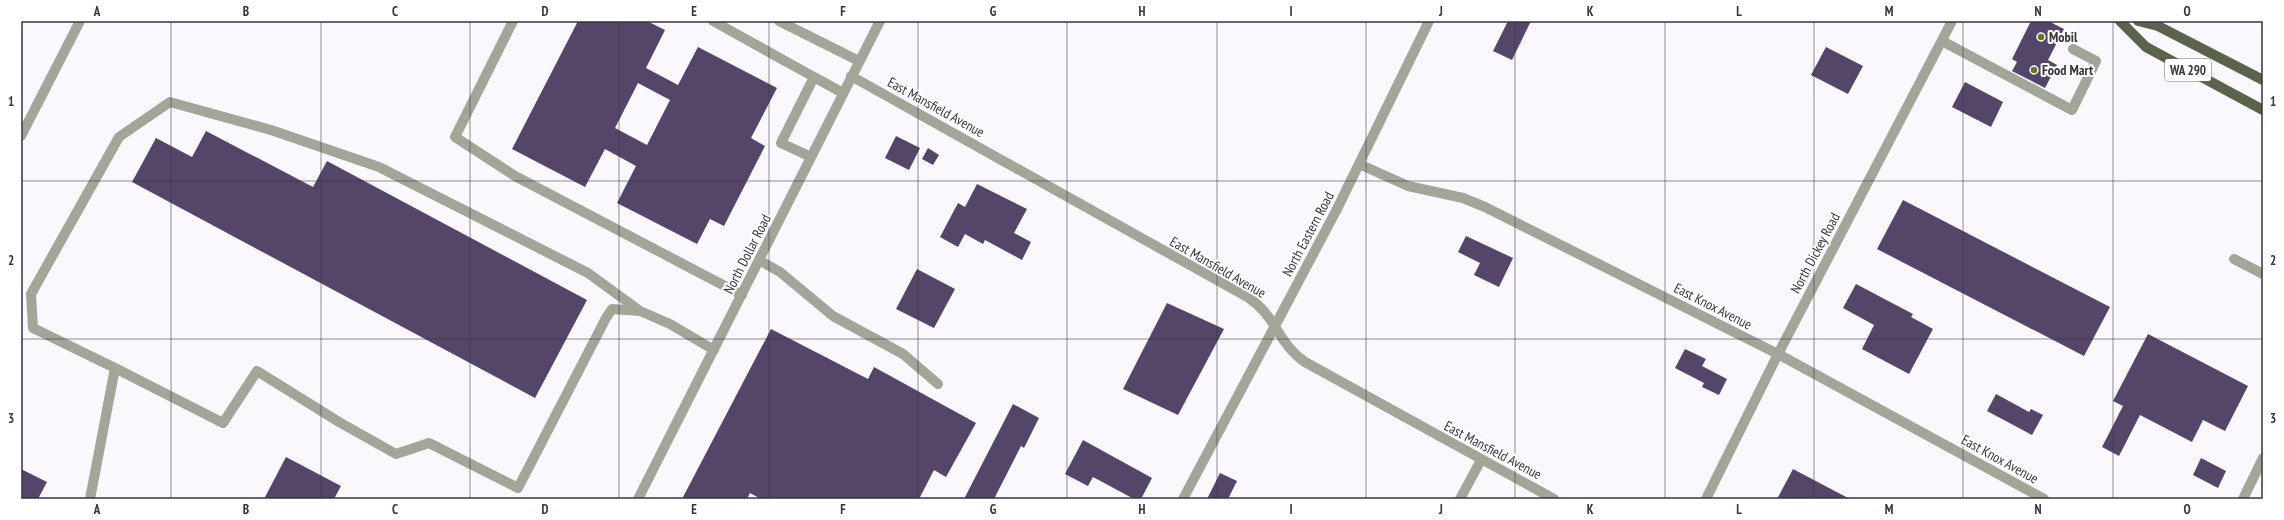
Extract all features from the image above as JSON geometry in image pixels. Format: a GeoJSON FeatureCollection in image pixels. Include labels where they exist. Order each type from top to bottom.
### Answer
{"type":"FeatureCollection","features":[{"type":"Feature","properties":{"kind":"main road","name":"WA 290"},"geometry":{"type":"LineString","coordinates":[[2120,21],[2146,47],[2263,110]]}},
{"type":"Feature","properties":{"kind":"main road","name":"WA 290"},"geometry":{"type":"LineString","coordinates":[[2138,21],[2158,26],[2263,80]]}},
{"type":"Feature","properties":{"kind":"street"},"geometry":{"type":"LineString","coordinates":[[21,136],[80,21]]}},
{"type":"Feature","properties":{"kind":"street"},"geometry":{"type":"LineString","coordinates":[[513,21],[455,137],[515,176],[742,295]]}},
{"type":"Feature","properties":{"kind":"street"},"geometry":{"type":"LineString","coordinates":[[713,21],[843,93]]}},
{"type":"Feature","properties":{"kind":"street"},"geometry":{"type":"LineString","coordinates":[[779,21],[859,61]]}},
{"type":"Feature","properties":{"kind":"street","name":"North Dollar Road"},"geometry":{"type":"LineString","coordinates":[[638,499],[880,21]]}},
{"type":"Feature","properties":{"kind":"street","name":"North Eastern Road"},"geometry":{"type":"LineString","coordinates":[[1183,499],[1276,326],[1359,164],[1429,21]]}},
{"type":"Feature","properties":{"kind":"street","name":"North Dickey Road"},"geometry":{"type":"LineString","coordinates":[[1706,499],[1778,354],[1952,21]]}},
{"type":"Feature","properties":{"kind":"street"},"geometry":{"type":"LineString","coordinates":[[1942,41],[2072,110],[2096,61],[2073,49]]}},
{"type":"Feature","properties":{"kind":"street","name":"East Mansfield Avenue"},"geometry":{"type":"LineString","coordinates":[[852,76],[1249,298],[1265,311],[1276,326],[1288,348],[1305,362],[1554,499]]}},
{"type":"Feature","properties":{"kind":"street"},"geometry":{"type":"LineString","coordinates":[[811,157],[781,143],[814,77]]}},
{"type":"Feature","properties":{"kind":"street"},"geometry":{"type":"LineString","coordinates":[[640,311],[612,309],[518,488],[429,443],[396,454],[339,422],[257,371],[223,423],[33,328],[31,294],[119,137],[170,102],[271,130],[378,167],[588,273],[640,311],[670,324],[714,350]]}},
{"type":"Feature","properties":{"kind":"street","name":"East Knox Avenue"},"geometry":{"type":"LineString","coordinates":[[1359,164],[1408,186],[1480,204],[1778,354],[2044,499]]}},
{"type":"Feature","properties":{"kind":"street"},"geometry":{"type":"LineString","coordinates":[[2234,259],[2263,274]]}},
{"type":"Feature","properties":{"kind":"street"},"geometry":{"type":"LineString","coordinates":[[759,260],[780,272],[833,316],[903,354],[938,384]]}},
{"type":"Feature","properties":{"kind":"street"},"geometry":{"type":"LineString","coordinates":[[90,499],[115,368]]}},
{"type":"Feature","properties":{"kind":"street"},"geometry":{"type":"LineString","coordinates":[[2242,499],[2263,458]]}},
{"type":"Feature","properties":{"kind":"street"},"geometry":{"type":"LineString","coordinates":[[1460,499],[1481,460]]}},
{"type":"Feature","properties":{"kind":"building"},"geometry":{"type":"Polygon","coordinates":[[[578,21],[647,21],[665,30],[646,68],[678,85],[698,47],[777,88],[751,138],[765,146],[724,226],[710,219],[697,244],[617,203],[636,166],[605,149],[585,187],[512,149],[578,21]],[[638,83],[615,128],[647,145],[670,100],[638,83]]]}},
{"type":"Feature","properties":{"kind":"building"},"geometry":{"type":"Polygon","coordinates":[[[1508,21],[1531,21],[1512,60],[1493,51],[1508,21]]]}},
{"type":"Feature","properties":{"kind":"building"},"geometry":{"type":"Polygon","coordinates":[[[2031,21],[2048,21],[2064,29],[2048,60],[2057,65],[2045,88],[2012,71],[2017,62],[2012,59],[2031,21]]]}},
{"type":"Feature","properties":{"kind":"building"},"geometry":{"type":"Polygon","coordinates":[[[1826,47],[1863,66],[1848,94],[1811,75],[1826,47]]]}},
{"type":"Feature","properties":{"kind":"building"},"geometry":{"type":"Polygon","coordinates":[[[1965,82],[2003,102],[1991,127],[1952,107],[1965,82]]]}},
{"type":"Feature","properties":{"kind":"building"},"geometry":{"type":"Polygon","coordinates":[[[206,131],[313,187],[327,161],[587,300],[535,398],[132,182],[156,138],[192,157],[206,131]]]}},
{"type":"Feature","properties":{"kind":"building"},"geometry":{"type":"Polygon","coordinates":[[[896,136],[920,148],[909,170],[885,158],[896,136]]]}},
{"type":"Feature","properties":{"kind":"building"},"geometry":{"type":"Polygon","coordinates":[[[928,148],[939,155],[933,165],[922,159],[928,148]]]}},
{"type":"Feature","properties":{"kind":"building"},"geometry":{"type":"Polygon","coordinates":[[[977,184],[1027,209],[1014,233],[1031,242],[1022,260],[985,240],[983,244],[965,234],[958,247],[940,237],[958,203],[965,207],[977,184]]]}},
{"type":"Feature","properties":{"kind":"building"},"geometry":{"type":"Polygon","coordinates":[[[1903,200],[2110,307],[2084,356],[1877,249],[1903,200]]]}},
{"type":"Feature","properties":{"kind":"building"},"geometry":{"type":"Polygon","coordinates":[[[1466,236],[1513,258],[1499,287],[1474,275],[1480,263],[1458,252],[1466,236]]]}},
{"type":"Feature","properties":{"kind":"building"},"geometry":{"type":"Polygon","coordinates":[[[917,269],[955,289],[934,328],[896,309],[917,269]]]}},
{"type":"Feature","properties":{"kind":"building"},"geometry":{"type":"Polygon","coordinates":[[[1856,284],[1913,314],[1911,317],[1933,329],[1909,374],[1862,349],[1874,325],[1843,308],[1856,284]]]}},
{"type":"Feature","properties":{"kind":"building"},"geometry":{"type":"Polygon","coordinates":[[[1167,303],[1224,329],[1178,415],[1123,389],[1167,303]]]}},
{"type":"Feature","properties":{"kind":"building"},"geometry":{"type":"Polygon","coordinates":[[[771,329],[868,379],[874,367],[976,423],[946,477],[934,470],[919,499],[761,499],[750,493],[747,499],[682,499],[771,329]]]}},
{"type":"Feature","properties":{"kind":"building"},"geometry":{"type":"Polygon","coordinates":[[[2148,334],[2248,386],[2225,431],[2203,420],[2192,442],[2140,415],[2119,456],[2102,447],[2123,406],[2113,401],[2148,334]]]}},
{"type":"Feature","properties":{"kind":"building"},"geometry":{"type":"Polygon","coordinates":[[[1685,349],[1706,359],[1702,366],[1727,379],[1719,395],[1702,387],[1704,383],[1675,368],[1685,349]]]}},
{"type":"Feature","properties":{"kind":"building"},"geometry":{"type":"Polygon","coordinates":[[[1996,394],[2029,412],[2031,409],[2043,415],[2032,435],[1987,411],[1996,394]]]}},
{"type":"Feature","properties":{"kind":"building"},"geometry":{"type":"Polygon","coordinates":[[[1013,404],[1039,418],[1024,448],[1021,446],[994,499],[964,499],[1013,404]]]}},
{"type":"Feature","properties":{"kind":"building"},"geometry":{"type":"Polygon","coordinates":[[[1083,440],[1152,478],[1141,499],[1134,499],[1093,477],[1088,486],[1065,474],[1083,440]]]}},
{"type":"Feature","properties":{"kind":"building"},"geometry":{"type":"Polygon","coordinates":[[[286,457],[341,486],[334,499],[264,499],[286,457]]]}},
{"type":"Feature","properties":{"kind":"building"},"geometry":{"type":"Polygon","coordinates":[[[2201,458],[2226,471],[2218,488],[2193,475],[2201,458]]]}},
{"type":"Feature","properties":{"kind":"building"},"geometry":{"type":"Polygon","coordinates":[[[21,469],[47,482],[38,499],[21,499],[21,469]]]}},
{"type":"Feature","properties":{"kind":"building"},"geometry":{"type":"Polygon","coordinates":[[[1793,469],[1850,499],[1777,499],[1793,469]]]}},
{"type":"Feature","properties":{"kind":"building"},"geometry":{"type":"Polygon","coordinates":[[[1220,473],[1237,481],[1228,499],[1207,499],[1220,473]]]}},
{"type":"Feature","properties":{"kind":"place","name":"Mobil"},"geometry":{"type":"Point","coordinates":[2041,37]}},
{"type":"Feature","properties":{"kind":"place","name":"Food Mart"},"geometry":{"type":"Point","coordinates":[2034,70]}}]}
